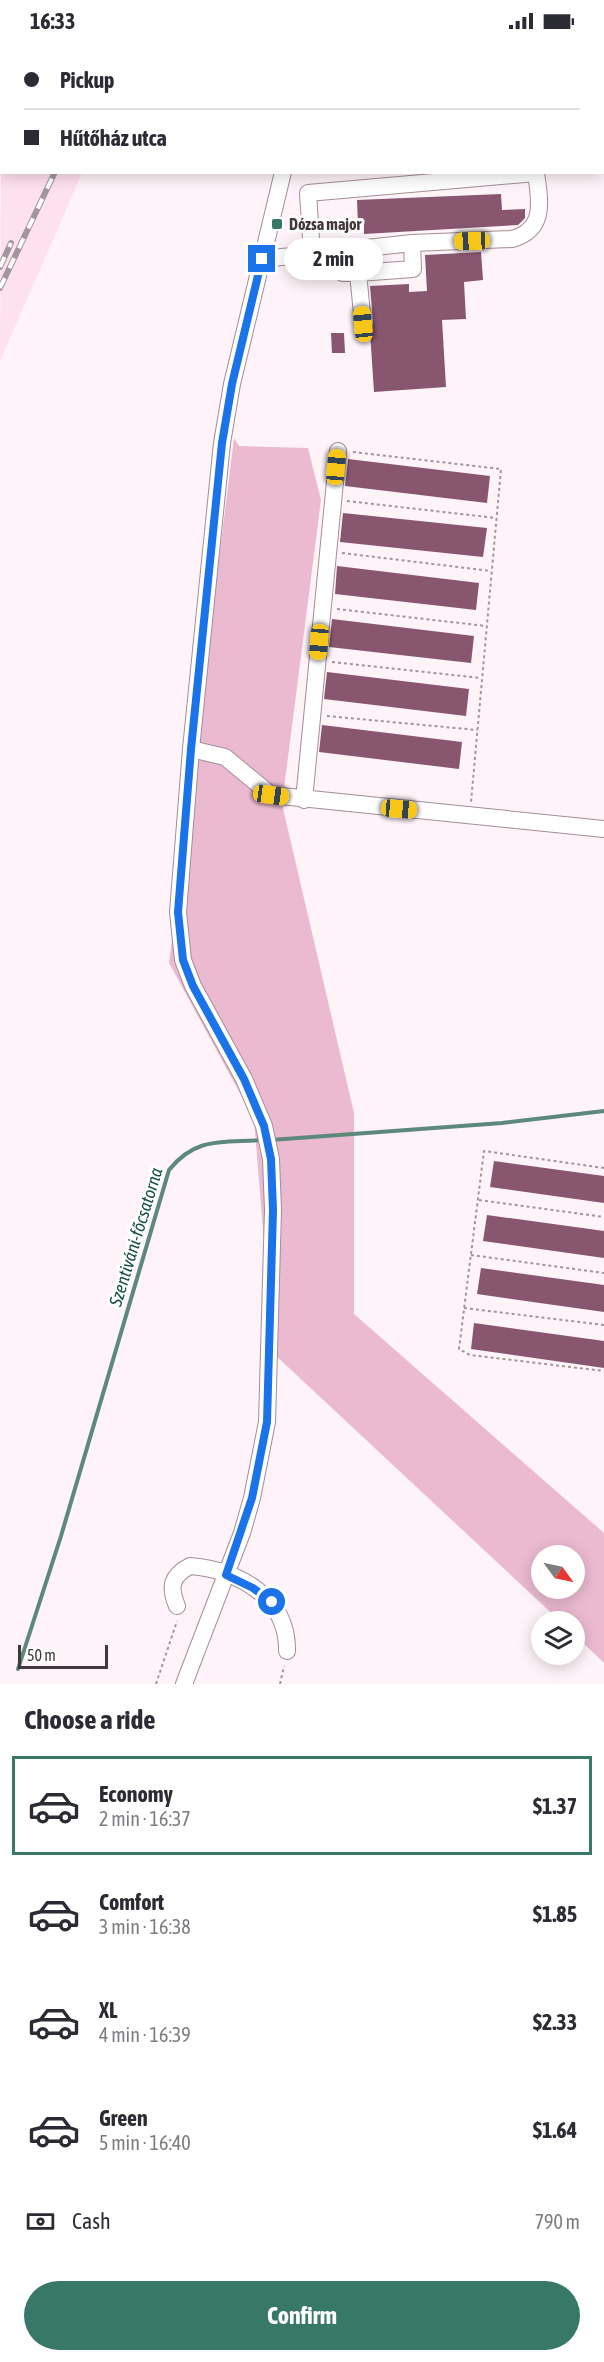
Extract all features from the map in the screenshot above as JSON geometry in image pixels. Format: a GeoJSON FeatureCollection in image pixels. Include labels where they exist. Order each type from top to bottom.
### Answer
{"type":"FeatureCollection","features":[{"type":"Feature","properties":{"kind":"street"},"geometry":{"type":"LineString","coordinates":[[184,1684],[226,1575],[252,1498],[267,1422],[273,1210],[271,1159],[264,1126],[244,1079],[193,986],[183,960],[178,912],[191,749],[222,443],[232,384],[282,174]]}},
{"type":"Feature","properties":{"kind":"street"},"geometry":{"type":"LineString","coordinates":[[312,254],[308,193],[525,174]]}},
{"type":"Feature","properties":{"kind":"street"},"geometry":{"type":"LineString","coordinates":[[262,259],[412,243],[512,239],[527,235],[536,224],[539,196],[536,174]]}},
{"type":"Feature","properties":{"kind":"street"},"geometry":{"type":"LineString","coordinates":[[312,254],[343,273],[412,269],[412,243]]}},
{"type":"Feature","properties":{"kind":"street"},"geometry":{"type":"LineString","coordinates":[[358,273],[363,324]]}},
{"type":"Feature","properties":{"kind":"street"},"geometry":{"type":"LineString","coordinates":[[304,800],[338,451]]}},
{"type":"Feature","properties":{"kind":"street"},"geometry":{"type":"LineString","coordinates":[[191,749],[225,757],[271,795],[604,829]]}},
{"type":"Feature","properties":{"kind":"street"},"geometry":{"type":"LineString","coordinates":[[177,1606],[171,1586],[181,1571],[190,1566],[226,1575],[253,1588],[272,1602],[284,1623],[287,1651]]}},
{"type":"Feature","properties":{"kind":"path"},"geometry":{"type":"LineString","coordinates":[[338,451],[501,469],[470,816]]}},
{"type":"Feature","properties":{"kind":"path"},"geometry":{"type":"LineString","coordinates":[[333,499],[496,518]]}},
{"type":"Feature","properties":{"kind":"path"},"geometry":{"type":"LineString","coordinates":[[328,551],[491,571]]}},
{"type":"Feature","properties":{"kind":"path"},"geometry":{"type":"LineString","coordinates":[[323,607],[486,626]]}},
{"type":"Feature","properties":{"kind":"path"},"geometry":{"type":"LineString","coordinates":[[318,660],[481,678]]}},
{"type":"Feature","properties":{"kind":"path"},"geometry":{"type":"LineString","coordinates":[[312,715],[477,730]]}},
{"type":"Feature","properties":{"kind":"path"},"geometry":{"type":"LineString","coordinates":[[604,1168],[484,1151],[459,1349],[470,1356],[604,1371]]}},
{"type":"Feature","properties":{"kind":"path"},"geometry":{"type":"LineString","coordinates":[[478,1199],[604,1217]]}},
{"type":"Feature","properties":{"kind":"path"},"geometry":{"type":"LineString","coordinates":[[471,1255],[604,1272]]}},
{"type":"Feature","properties":{"kind":"path"},"geometry":{"type":"LineString","coordinates":[[464,1308],[604,1325]]}},
{"type":"Feature","properties":{"kind":"path"},"geometry":{"type":"LineString","coordinates":[[156,1684],[177,1627],[177,1606]]}},
{"type":"Feature","properties":{"kind":"path"},"geometry":{"type":"LineString","coordinates":[[280,1684],[287,1651]]}},
{"type":"Feature","properties":{"kind":"shaded area"},"geometry":{"type":"Polygon","coordinates":[[[1,174],[82,174],[0,361],[1,174]]]}},
{"type":"Feature","properties":{"kind":"shaded area"},"geometry":{"type":"Polygon","coordinates":[[[234,438],[239,446],[308,448],[321,500],[282,804],[354,1113],[354,1314],[604,1533],[604,1663],[585,1645],[585,1611],[549,1611],[536,1599],[585,1599],[585,1545],[531,1545],[531,1594],[273,1353],[254,1119],[169,963],[234,438]]]}},
{"type":"Feature","properties":{"kind":"building"},"geometry":{"type":"Polygon","coordinates":[[[501,194],[502,210],[525,209],[525,218],[518,225],[364,234],[364,224],[358,224],[357,200],[501,194]]]}},
{"type":"Feature","properties":{"kind":"building"},"geometry":{"type":"Polygon","coordinates":[[[481,252],[483,280],[464,282],[466,319],[442,320],[446,387],[374,392],[370,286],[409,284],[409,292],[427,291],[425,255],[481,252]]]}},
{"type":"Feature","properties":{"kind":"building"},"geometry":{"type":"Polygon","coordinates":[[[331,333],[344,333],[345,353],[332,353],[331,333]]]}},
{"type":"Feature","properties":{"kind":"building"},"geometry":{"type":"Polygon","coordinates":[[[348,459],[490,476],[487,503],[345,486],[348,459]]]}},
{"type":"Feature","properties":{"kind":"building"},"geometry":{"type":"Polygon","coordinates":[[[343,513],[487,528],[483,557],[340,542],[343,513]]]}},
{"type":"Feature","properties":{"kind":"building"},"geometry":{"type":"Polygon","coordinates":[[[337,566],[479,583],[476,610],[335,594],[337,566]]]}},
{"type":"Feature","properties":{"kind":"building"},"geometry":{"type":"Polygon","coordinates":[[[332,619],[474,636],[471,663],[329,647],[332,619]]]}},
{"type":"Feature","properties":{"kind":"building"},"geometry":{"type":"Polygon","coordinates":[[[327,672],[469,689],[466,716],[324,699],[327,672]]]}},
{"type":"Feature","properties":{"kind":"building"},"geometry":{"type":"Polygon","coordinates":[[[322,725],[462,742],[459,769],[319,752],[322,725]]]}},
{"type":"Feature","properties":{"kind":"building"},"geometry":{"type":"Polygon","coordinates":[[[494,1161],[604,1176],[604,1203],[490,1187],[494,1161]]]}},
{"type":"Feature","properties":{"kind":"building"},"geometry":{"type":"Polygon","coordinates":[[[487,1215],[604,1231],[604,1258],[483,1241],[487,1215]]]}},
{"type":"Feature","properties":{"kind":"building"},"geometry":{"type":"Polygon","coordinates":[[[481,1268],[604,1285],[604,1312],[477,1294],[481,1268]]]}},
{"type":"Feature","properties":{"kind":"building"},"geometry":{"type":"Polygon","coordinates":[[[474,1323],[604,1341],[604,1368],[471,1349],[474,1323]]]}},
{"type":"Feature","properties":{"kind":"waterway","name":"Szentiváni-főcsatorna"},"geometry":{"type":"LineString","coordinates":[[271,1140],[502,1123],[604,1111]]}},
{"type":"Feature","properties":{"kind":"waterway","name":"Szentiváni-főcsatorna"},"geometry":{"type":"LineString","coordinates":[[18,1669],[61,1536],[169,1170],[189,1151],[200,1146],[211,1143],[263,1140]]}},
{"type":"Feature","properties":{"kind":"railway"},"geometry":{"type":"LineString","coordinates":[[0,288],[54,174]]}},
{"type":"Feature","properties":{"kind":"railway"},"geometry":{"type":"LineString","coordinates":[[0,267],[11,243]]}},
{"type":"Feature","properties":{"kind":"place","name":"Dózsa major"},"geometry":{"type":"Point","coordinates":[277,224]}},
{"type":"Feature","properties":{"kind":"route"},"geometry":{"type":"LineString","coordinates":[[262,259],[232,384],[222,443],[191,749],[178,912],[183,960],[193,986],[244,1079],[264,1126],[271,1159],[273,1210],[267,1422],[252,1498],[226,1575],[253,1588],[272,1602]]}}]}
